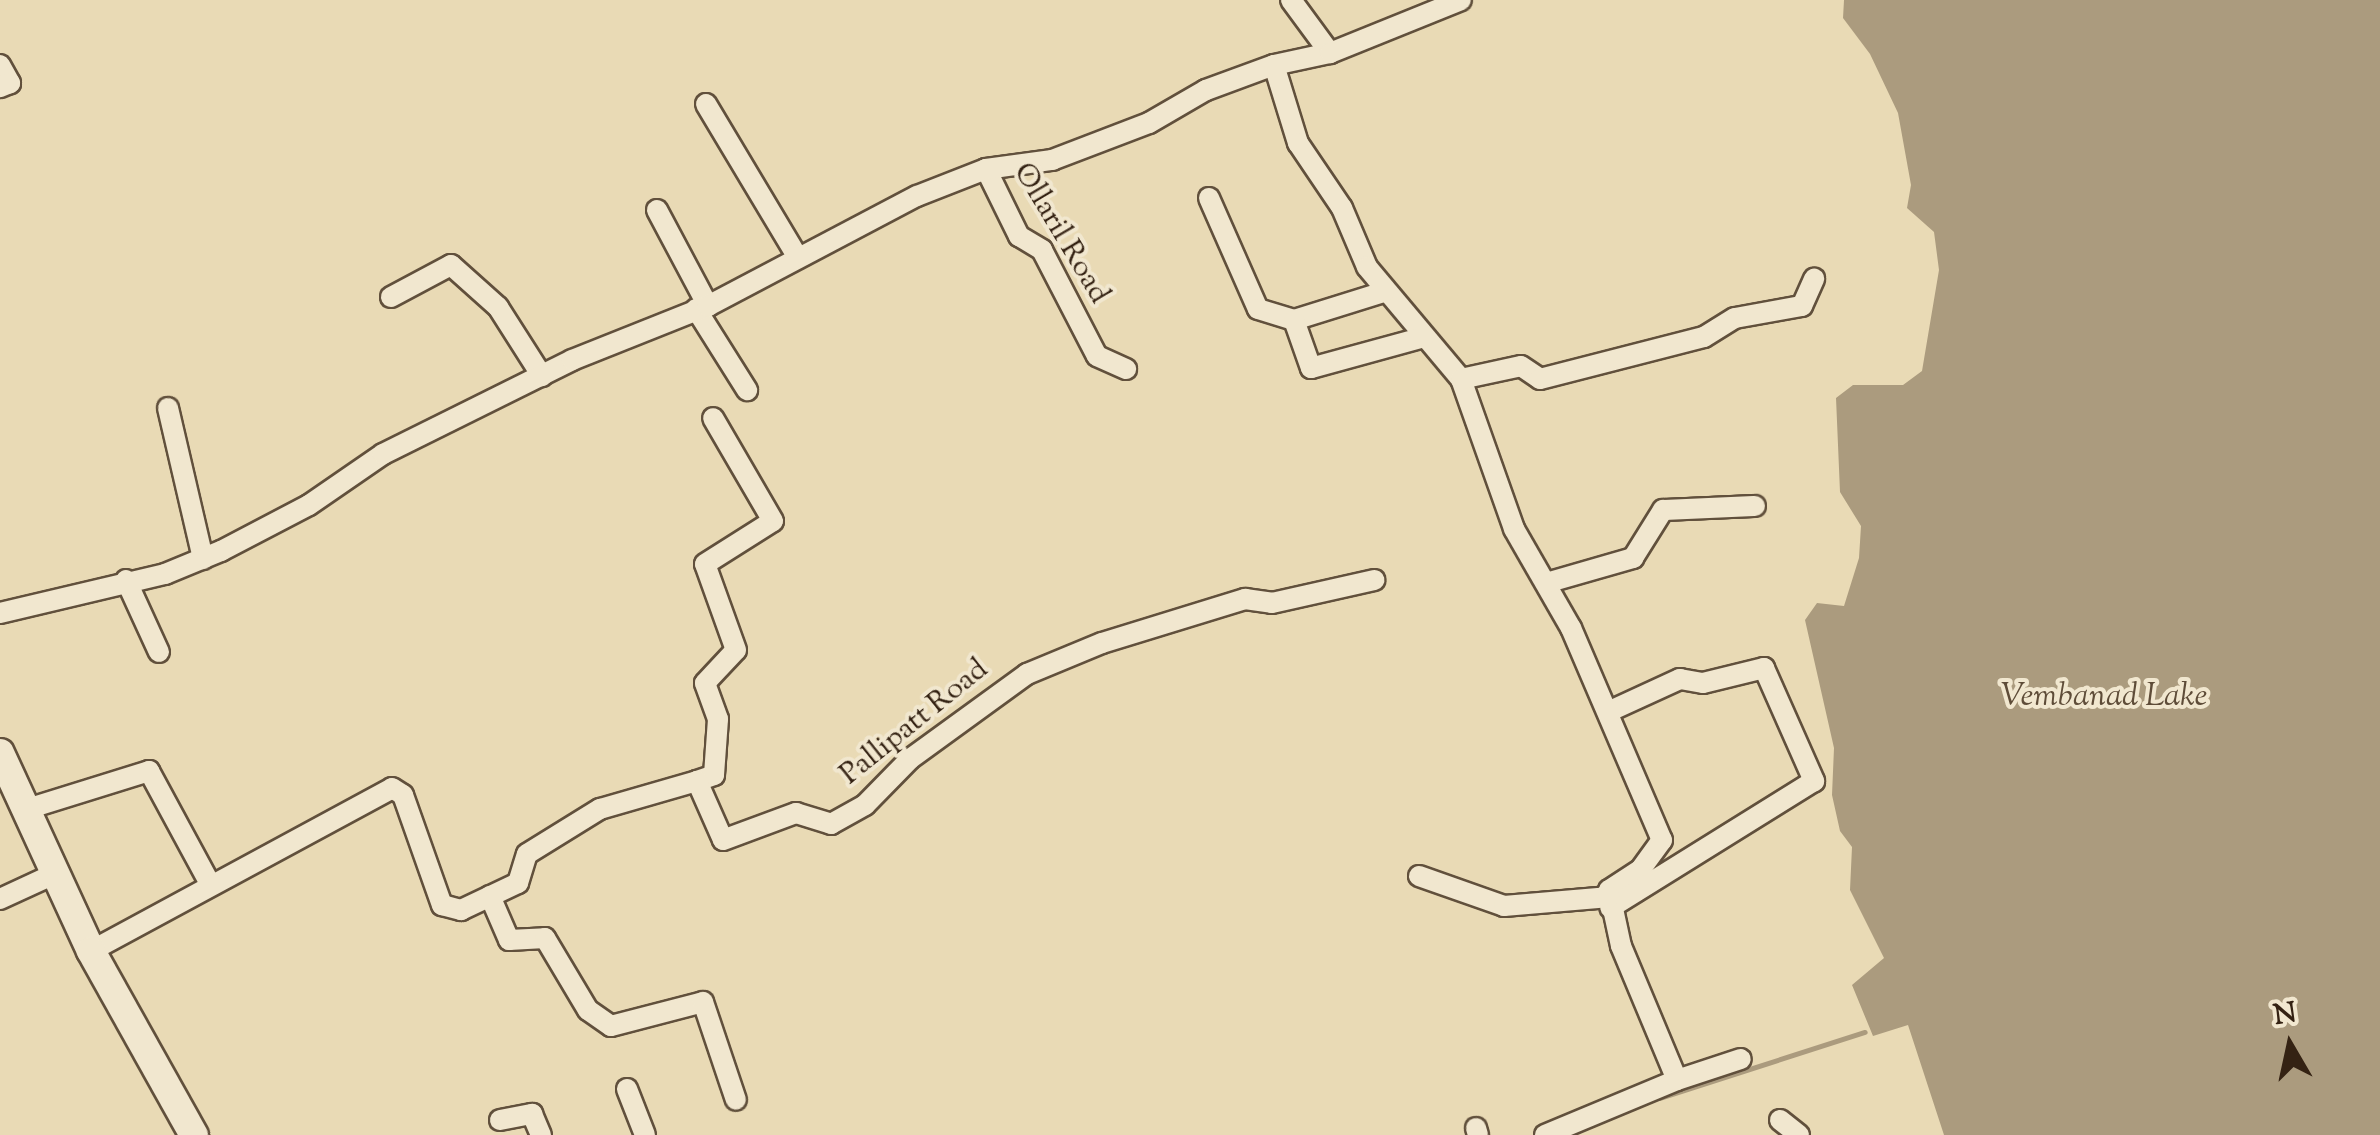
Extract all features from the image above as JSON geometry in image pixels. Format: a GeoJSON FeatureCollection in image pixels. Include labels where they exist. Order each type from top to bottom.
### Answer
{"type":"FeatureCollection","features":[{"type":"Feature","properties":{"kind":"main road"},"geometry":{"type":"LineString","coordinates":[[0,754],[91,951],[194,1135]]}},
{"type":"Feature","properties":{"kind":"street"},"geometry":{"type":"LineString","coordinates":[[1291,0],[1330,54]]}},
{"type":"Feature","properties":{"kind":"street"},"geometry":{"type":"LineString","coordinates":[[0,613],[203,558],[309,506],[383,454],[542,376],[702,307],[797,256],[986,168],[1052,160],[1274,65],[1330,54],[1460,0]]}},
{"type":"Feature","properties":{"kind":"street"},"geometry":{"type":"LineString","coordinates":[[0,64],[10,84],[0,88]]}},
{"type":"Feature","properties":{"kind":"street"},"geometry":{"type":"LineString","coordinates":[[1274,65],[1298,143],[1342,208],[1384,292],[1461,379],[1514,529],[1546,583],[1610,711],[1662,840],[1640,870],[1609,890],[1610,902],[1678,1080]]}},
{"type":"Feature","properties":{"kind":"street"},"geometry":{"type":"LineString","coordinates":[[706,104],[797,256]]}},
{"type":"Feature","properties":{"kind":"street","name":"Ollaril Road"},"geometry":{"type":"LineString","coordinates":[[986,168],[1019,236],[1042,250],[1097,356],[1126,370]]}},
{"type":"Feature","properties":{"kind":"street"},"geometry":{"type":"LineString","coordinates":[[1209,198],[1258,309],[1294,320],[1384,292]]}},
{"type":"Feature","properties":{"kind":"street"},"geometry":{"type":"LineString","coordinates":[[657,210],[702,307],[747,390]]}},
{"type":"Feature","properties":{"kind":"street"},"geometry":{"type":"LineString","coordinates":[[391,297],[451,265],[498,308],[542,376]]}},
{"type":"Feature","properties":{"kind":"street"},"geometry":{"type":"LineString","coordinates":[[1461,379],[1522,366],[1540,379],[1704,336],[1735,318],[1802,306],[1814,280]]}},
{"type":"Feature","properties":{"kind":"street"},"geometry":{"type":"LineString","coordinates":[[1294,320],[1311,368],[1424,336]]}},
{"type":"Feature","properties":{"kind":"street"},"geometry":{"type":"LineString","coordinates":[[168,408],[203,558]]}},
{"type":"Feature","properties":{"kind":"street"},"geometry":{"type":"LineString","coordinates":[[91,951],[209,882],[392,788],[403,795],[442,904],[461,910],[518,883],[527,854],[600,809],[714,776],[718,720],[704,683],[736,650],[704,564],[773,520],[714,418]]}},
{"type":"Feature","properties":{"kind":"street"},"geometry":{"type":"LineString","coordinates":[[1546,583],[1633,558],[1663,510],[1755,506]]}},
{"type":"Feature","properties":{"kind":"street"},"geometry":{"type":"LineString","coordinates":[[126,580],[159,652]]}},
{"type":"Feature","properties":{"kind":"street","name":"Pallipatt Road"},"geometry":{"type":"LineString","coordinates":[[697,780],[722,840],[796,813],[831,824],[865,805],[910,759],[1027,674],[1102,642],[1246,599],[1272,602],[1374,580]]}},
{"type":"Feature","properties":{"kind":"street"},"geometry":{"type":"LineString","coordinates":[[1419,876],[1504,906],[1610,902],[1814,781],[1764,668],[1702,683],[1680,679],[1610,711]]}},
{"type":"Feature","properties":{"kind":"street"},"geometry":{"type":"LineString","coordinates":[[27,809],[148,771],[209,882]]}},
{"type":"Feature","properties":{"kind":"street"},"geometry":{"type":"LineString","coordinates":[[0,900],[54,874]]}},
{"type":"Feature","properties":{"kind":"street"},"geometry":{"type":"LineString","coordinates":[[490,896],[509,940],[545,938],[588,1010],[611,1026],[703,1002],[736,1100]]}},
{"type":"Feature","properties":{"kind":"street"},"geometry":{"type":"LineString","coordinates":[[1556,1133],[1678,1080],[1741,1060]]}},
{"type":"Feature","properties":{"kind":"street"},"geometry":{"type":"LineString","coordinates":[[626,1089],[645,1135]]}},
{"type":"Feature","properties":{"kind":"street"},"geometry":{"type":"LineString","coordinates":[[500,1120],[532,1114],[541,1135]]}},
{"type":"Feature","properties":{"kind":"street"},"geometry":{"type":"LineString","coordinates":[[1780,1120],[1800,1135]]}},
{"type":"Feature","properties":{"kind":"water","name":"Vembanad Lake"},"geometry":{"type":"Polygon","coordinates":[[[1844,0],[2380,0],[2380,1135],[1944,1135],[1908,1025],[1873,1036],[1852,985],[1884,958],[1850,890],[1852,847],[1840,831],[1832,795],[1834,748],[1805,620],[1817,603],[1844,606],[1859,558],[1861,526],[1840,492],[1836,398],[1853,385],[1903,385],[1922,371],[1939,270],[1934,232],[1907,208],[1911,185],[1898,113],[1870,54],[1843,18],[1844,0]]]}},
{"type":"Feature","properties":{"kind":"waterway"},"geometry":{"type":"LineString","coordinates":[[1659,1098],[1865,1032]]}}]}
